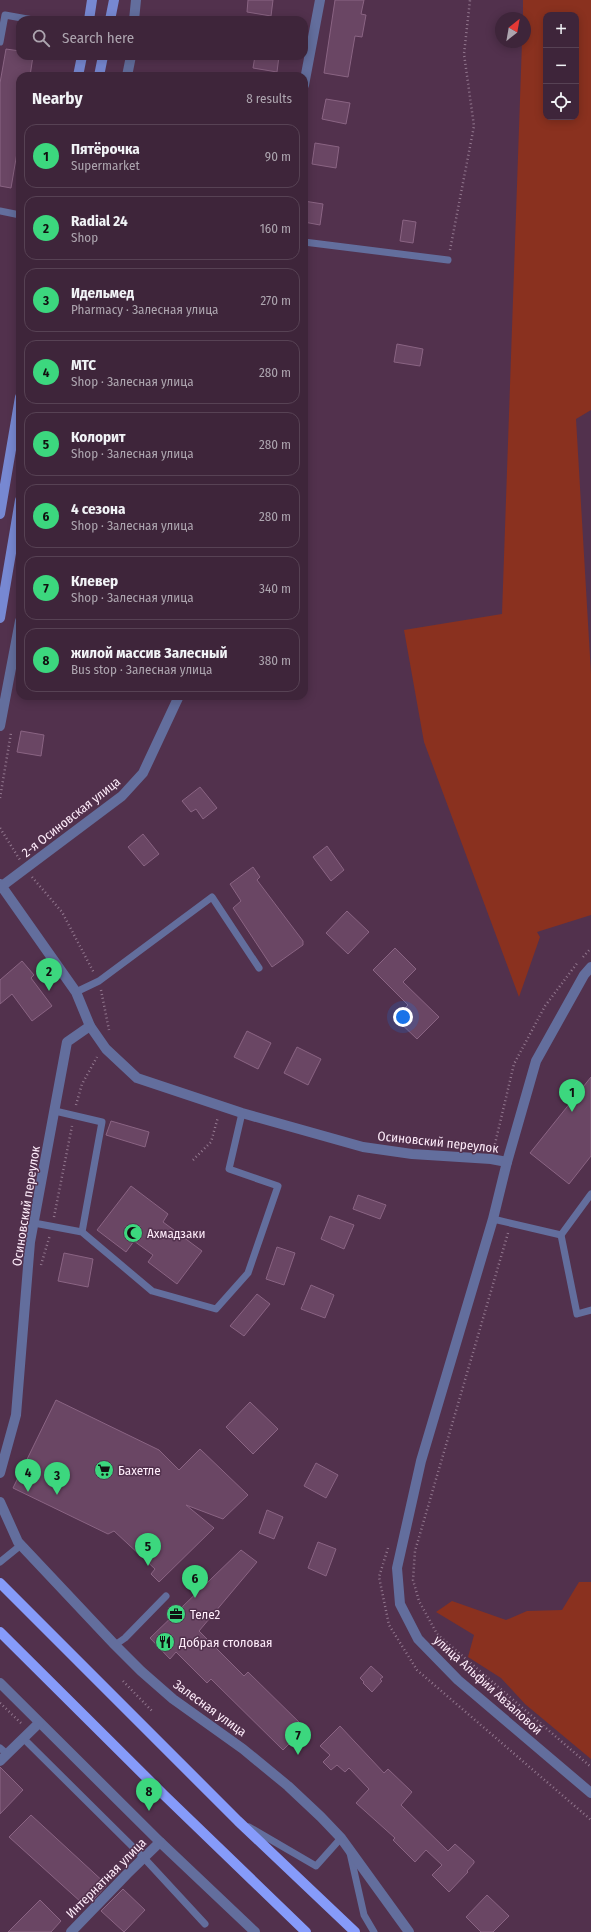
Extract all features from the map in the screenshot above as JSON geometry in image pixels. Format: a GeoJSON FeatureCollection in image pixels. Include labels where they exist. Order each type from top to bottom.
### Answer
{"type":"FeatureCollection","features":[{"type":"Feature","properties":{"kind":"main road"},"geometry":{"type":"LineString","coordinates":[[0,1583],[238,1821],[355,1932]]}},
{"type":"Feature","properties":{"kind":"main road"},"geometry":{"type":"LineString","coordinates":[[0,1632],[164,1795],[306,1932]]}},
{"type":"Feature","properties":{"kind":"street"},"geometry":{"type":"LineString","coordinates":[[89,16],[92,0]]}},
{"type":"Feature","properties":{"kind":"street"},"geometry":{"type":"LineString","coordinates":[[111,16],[114,0]]}},
{"type":"Feature","properties":{"kind":"street"},"geometry":{"type":"LineString","coordinates":[[134,16],[136,0]]}},
{"type":"Feature","properties":{"kind":"street"},"geometry":{"type":"LineString","coordinates":[[306,72],[320,0]]}},
{"type":"Feature","properties":{"kind":"street"},"geometry":{"type":"LineString","coordinates":[[79,72],[81,60]]}},
{"type":"Feature","properties":{"kind":"street"},"geometry":{"type":"LineString","coordinates":[[100,72],[102,60]]}},
{"type":"Feature","properties":{"kind":"street"},"geometry":{"type":"LineString","coordinates":[[128,72],[130,60]]}},
{"type":"Feature","properties":{"kind":"street"},"geometry":{"type":"LineString","coordinates":[[0,514],[16,420]]}},
{"type":"Feature","properties":{"kind":"street"},"geometry":{"type":"LineString","coordinates":[[0,618],[16,524]]}},
{"type":"Feature","properties":{"kind":"street"},"geometry":{"type":"LineString","coordinates":[[0,726],[16,642]]}},
{"type":"Feature","properties":{"kind":"street","name":"2-я Осиновская улица"},"geometry":{"type":"LineString","coordinates":[[1,885],[26,869],[122,796],[143,773],[177,700]]}},
{"type":"Feature","properties":{"kind":"street","name":"Осиновский переулок"},"geometry":{"type":"LineString","coordinates":[[1,885],[76,992],[90,1026],[106,1049],[137,1078],[242,1113],[363,1147],[412,1154],[491,1159],[506,1162]]}},
{"type":"Feature","properties":{"kind":"street"},"geometry":{"type":"LineString","coordinates":[[506,1162],[536,1061],[584,975],[591,968]]}},
{"type":"Feature","properties":{"kind":"street","name":"Осиновский переулок"},"geometry":{"type":"LineString","coordinates":[[0,1473],[16,1415],[30,1242],[67,1042],[90,1026]]}},
{"type":"Feature","properties":{"kind":"street","name":"улица Альфии Авзаловой"},"geometry":{"type":"LineString","coordinates":[[506,1162],[493,1219],[421,1461],[397,1568],[400,1604],[418,1639],[458,1680],[591,1793]]}},
{"type":"Feature","properties":{"kind":"street","name":"Залесная улица"},"geometry":{"type":"LineString","coordinates":[[0,1502],[21,1545],[115,1645],[141,1671],[173,1699],[243,1749],[288,1786],[341,1838],[410,1932]]}},
{"type":"Feature","properties":{"kind":"street"},"geometry":{"type":"LineString","coordinates":[[0,1683],[160,1842],[255,1932]]}},
{"type":"Feature","properties":{"kind":"street"},"geometry":{"type":"LineString","coordinates":[[2,1754],[39,1723]]}},
{"type":"Feature","properties":{"kind":"street","name":"Интернатная улица"},"geometry":{"type":"LineString","coordinates":[[71,1932],[160,1842]]}},
{"type":"Feature","properties":{"kind":"lane"},"geometry":{"type":"LineString","coordinates":[[0,42],[6,15],[16,17]]}},
{"type":"Feature","properties":{"kind":"lane"},"geometry":{"type":"LineString","coordinates":[[0,211],[16,214]]}},
{"type":"Feature","properties":{"kind":"lane"},"geometry":{"type":"LineString","coordinates":[[308,242],[448,260]]}},
{"type":"Feature","properties":{"kind":"lane"},"geometry":{"type":"LineString","coordinates":[[76,992],[99,981],[212,897],[259,968]]}},
{"type":"Feature","properties":{"kind":"lane"},"geometry":{"type":"LineString","coordinates":[[55,1111],[74,1114],[102,1122],[82,1232]]}},
{"type":"Feature","properties":{"kind":"lane"},"geometry":{"type":"LineString","coordinates":[[34,1223],[82,1232],[152,1291],[216,1309],[248,1273],[278,1186],[229,1169],[242,1113]]}},
{"type":"Feature","properties":{"kind":"lane"},"geometry":{"type":"LineString","coordinates":[[591,1194],[561,1235],[577,1314],[591,1310]]}},
{"type":"Feature","properties":{"kind":"lane"},"geometry":{"type":"LineString","coordinates":[[493,1219],[561,1235]]}},
{"type":"Feature","properties":{"kind":"lane"},"geometry":{"type":"LineString","coordinates":[[0,1562],[21,1545]]}},
{"type":"Feature","properties":{"kind":"lane"},"geometry":{"type":"LineString","coordinates":[[115,1645],[125,1638],[166,1596]]}},
{"type":"Feature","properties":{"kind":"lane"},"geometry":{"type":"LineString","coordinates":[[26,1735],[205,1924]]}},
{"type":"Feature","properties":{"kind":"lane"},"geometry":{"type":"LineString","coordinates":[[238,1821],[316,1866],[341,1838]]}},
{"type":"Feature","properties":{"kind":"lane"},"geometry":{"type":"LineString","coordinates":[[349,1848],[364,1915],[374,1932]]}},
{"type":"Feature","properties":{"kind":"path"},"geometry":{"type":"LineString","coordinates":[[448,260],[474,126],[464,54],[470,0]]}},
{"type":"Feature","properties":{"kind":"path"},"geometry":{"type":"LineString","coordinates":[[0,798],[11,729]]}},
{"type":"Feature","properties":{"kind":"path"},"geometry":{"type":"LineString","coordinates":[[0,828],[26,869],[62,912],[99,981],[111,1043],[95,1059],[82,1084],[74,1114],[52,1227],[40,1272]]}},
{"type":"Feature","properties":{"kind":"path"},"geometry":{"type":"LineString","coordinates":[[193,1160],[211,1142],[221,1106]]}},
{"type":"Feature","properties":{"kind":"path"},"geometry":{"type":"LineString","coordinates":[[511,1223],[415,1551],[413,1580],[419,1601],[437,1634],[591,1767]]}},
{"type":"Feature","properties":{"kind":"path"},"geometry":{"type":"LineString","coordinates":[[388,1546],[379,1577],[389,1626],[417,1670],[591,1820]]}},
{"type":"Feature","properties":{"kind":"path"},"geometry":{"type":"LineString","coordinates":[[123,1681],[153,1712]]}},
{"type":"Feature","properties":{"kind":"path"},"geometry":{"type":"LineString","coordinates":[[0,1703],[26,1735]]}},
{"type":"Feature","properties":{"kind":"shaded area"},"geometry":{"type":"Polygon","coordinates":[[[523,0],[591,0],[591,410],[576,419],[591,674],[591,915],[537,932],[540,937],[519,997],[424,742],[404,630],[502,614],[522,48],[531,48],[531,12],[523,12],[523,0]]]}},
{"type":"Feature","properties":{"kind":"shaded area"},"geometry":{"type":"Polygon","coordinates":[[[579,1582],[591,1582],[591,1759],[525,1704],[501,1678],[468,1657],[474,1635],[436,1612],[452,1601],[506,1620],[527,1611],[562,1610],[579,1582]]]}},
{"type":"Feature","properties":{"kind":"building"},"geometry":{"type":"Polygon","coordinates":[[[248,0],[273,0],[271,16],[247,12],[248,0]]]}},
{"type":"Feature","properties":{"kind":"building"},"geometry":{"type":"Polygon","coordinates":[[[335,0],[364,0],[361,14],[366,15],[362,37],[355,36],[348,77],[324,73],[335,0]]]}},
{"type":"Feature","properties":{"kind":"building"},"geometry":{"type":"Polygon","coordinates":[[[6,49],[16,50],[16,60],[32,60],[31,72],[16,72],[16,159],[11,188],[0,186],[0,83],[6,49]]]}},
{"type":"Feature","properties":{"kind":"building"},"geometry":{"type":"Polygon","coordinates":[[[254,60],[278,60],[277,72],[253,68],[254,60]]]}},
{"type":"Feature","properties":{"kind":"building"},"geometry":{"type":"Polygon","coordinates":[[[326,99],[350,103],[346,124],[322,119],[326,99]]]}},
{"type":"Feature","properties":{"kind":"building"},"geometry":{"type":"Polygon","coordinates":[[[315,143],[339,147],[336,168],[312,164],[315,143]]]}},
{"type":"Feature","properties":{"kind":"building"},"geometry":{"type":"Polygon","coordinates":[[[308,202],[323,204],[320,225],[308,223],[308,202]]]}},
{"type":"Feature","properties":{"kind":"building"},"geometry":{"type":"Polygon","coordinates":[[[403,220],[416,222],[413,243],[400,241],[403,220]]]}},
{"type":"Feature","properties":{"kind":"building"},"geometry":{"type":"Polygon","coordinates":[[[397,344],[423,349],[420,366],[394,362],[397,344]]]}},
{"type":"Feature","properties":{"kind":"building"},"geometry":{"type":"Polygon","coordinates":[[[21,731],[44,735],[41,756],[17,752],[21,731]]]}},
{"type":"Feature","properties":{"kind":"building"},"geometry":{"type":"Polygon","coordinates":[[[200,787],[217,808],[203,819],[196,809],[191,812],[182,801],[200,787]]]}},
{"type":"Feature","properties":{"kind":"building"},"geometry":{"type":"Polygon","coordinates":[[[143,834],[159,854],[144,866],[128,847],[143,834]]]}},
{"type":"Feature","properties":{"kind":"building"},"geometry":{"type":"Polygon","coordinates":[[[327,846],[344,870],[331,881],[313,857],[327,846]]]}},
{"type":"Feature","properties":{"kind":"building"},"geometry":{"type":"Polygon","coordinates":[[[253,867],[260,877],[257,880],[303,941],[303,945],[272,967],[233,908],[241,901],[230,884],[253,867]]]}},
{"type":"Feature","properties":{"kind":"building"},"geometry":{"type":"Polygon","coordinates":[[[347,911],[369,932],[348,954],[326,933],[347,911]]]}},
{"type":"Feature","properties":{"kind":"building"},"geometry":{"type":"Polygon","coordinates":[[[395,948],[416,969],[403,982],[439,1017],[417,1039],[395,1018],[408,1005],[373,970],[395,948]]]}},
{"type":"Feature","properties":{"kind":"building"},"geometry":{"type":"Polygon","coordinates":[[[22,961],[34,975],[31,978],[52,1006],[32,1021],[12,994],[0,1004],[0,980],[22,961]]]}},
{"type":"Feature","properties":{"kind":"building"},"geometry":{"type":"Polygon","coordinates":[[[247,1031],[271,1043],[258,1069],[234,1057],[247,1031]]]}},
{"type":"Feature","properties":{"kind":"building"},"geometry":{"type":"Polygon","coordinates":[[[297,1047],[321,1059],[308,1085],[284,1073],[297,1047]]]}},
{"type":"Feature","properties":{"kind":"building"},"geometry":{"type":"Polygon","coordinates":[[[591,1077],[591,1156],[569,1184],[530,1153],[591,1077]]]}},
{"type":"Feature","properties":{"kind":"building"},"geometry":{"type":"Polygon","coordinates":[[[111,1121],[149,1132],[145,1147],[106,1135],[111,1121]]]}},
{"type":"Feature","properties":{"kind":"building","name":"Ахмадзаки"},"geometry":{"type":"Polygon","coordinates":[[[131,1186],[168,1214],[163,1222],[202,1251],[177,1284],[148,1262],[153,1255],[134,1241],[126,1252],[97,1230],[131,1186]]]}},
{"type":"Feature","properties":{"kind":"building"},"geometry":{"type":"Polygon","coordinates":[[[358,1195],[386,1205],[380,1219],[353,1209],[358,1195]]]}},
{"type":"Feature","properties":{"kind":"building"},"geometry":{"type":"Polygon","coordinates":[[[330,1216],[354,1225],[344,1249],[321,1239],[330,1216]]]}},
{"type":"Feature","properties":{"kind":"building"},"geometry":{"type":"Polygon","coordinates":[[[277,1247],[295,1253],[284,1285],[266,1279],[277,1247]]]}},
{"type":"Feature","properties":{"kind":"building"},"geometry":{"type":"Polygon","coordinates":[[[64,1253],[93,1259],[88,1287],[58,1281],[64,1253]]]}},
{"type":"Feature","properties":{"kind":"building"},"geometry":{"type":"Polygon","coordinates":[[[311,1285],[334,1295],[325,1318],[301,1309],[311,1285]]]}},
{"type":"Feature","properties":{"kind":"building"},"geometry":{"type":"Polygon","coordinates":[[[257,1294],[270,1304],[244,1336],[230,1326],[257,1294]]]}},
{"type":"Feature","properties":{"kind":"building"},"geometry":{"type":"Polygon","coordinates":[[[56,1400],[159,1450],[179,1470],[200,1449],[248,1495],[223,1519],[186,1505],[214,1528],[159,1582],[151,1574],[155,1569],[114,1531],[108,1534],[13,1488],[56,1400]]]}},
{"type":"Feature","properties":{"kind":"building"},"geometry":{"type":"Polygon","coordinates":[[[250,1402],[278,1429],[253,1454],[226,1427],[250,1402]]]}},
{"type":"Feature","properties":{"kind":"building"},"geometry":{"type":"Polygon","coordinates":[[[316,1463],[338,1475],[326,1498],[304,1486],[316,1463]]]}},
{"type":"Feature","properties":{"kind":"building"},"geometry":{"type":"Polygon","coordinates":[[[267,1510],[283,1517],[274,1539],[259,1533],[267,1510]]]}},
{"type":"Feature","properties":{"kind":"building"},"geometry":{"type":"Polygon","coordinates":[[[318,1542],[336,1549],[326,1576],[308,1568],[318,1542]]]}},
{"type":"Feature","properties":{"kind":"building"},"geometry":{"type":"Polygon","coordinates":[[[241,1550],[257,1562],[199,1631],[244,1676],[248,1672],[305,1728],[283,1750],[211,1679],[207,1683],[176,1652],[170,1659],[150,1638],[241,1550]]]}},
{"type":"Feature","properties":{"kind":"building"},"geometry":{"type":"Polygon","coordinates":[[[371,1666],[383,1677],[380,1679],[382,1681],[372,1692],[360,1678],[371,1666]]]}},
{"type":"Feature","properties":{"kind":"building"},"geometry":{"type":"Polygon","coordinates":[[[340,1726],[384,1773],[388,1769],[412,1792],[401,1805],[448,1851],[455,1844],[474,1861],[467,1871],[468,1872],[449,1892],[432,1875],[442,1865],[426,1850],[415,1862],[393,1840],[395,1838],[356,1803],[369,1789],[349,1768],[345,1772],[337,1765],[331,1770],[323,1762],[330,1755],[320,1746],[340,1726]]]}},
{"type":"Feature","properties":{"kind":"building"},"geometry":{"type":"Polygon","coordinates":[[[0,1767],[23,1790],[0,1814],[0,1767]]]}},
{"type":"Feature","properties":{"kind":"building"},"geometry":{"type":"Polygon","coordinates":[[[31,1815],[107,1885],[91,1902],[87,1898],[82,1903],[9,1837],[31,1815]]]}},
{"type":"Feature","properties":{"kind":"building"},"geometry":{"type":"Polygon","coordinates":[[[123,1889],[145,1910],[124,1932],[101,1911],[123,1889]]]}},
{"type":"Feature","properties":{"kind":"building"},"geometry":{"type":"Polygon","coordinates":[[[487,1895],[509,1916],[493,1932],[481,1932],[466,1917],[487,1895]]]}},
{"type":"Feature","properties":{"kind":"building"},"geometry":{"type":"Polygon","coordinates":[[[40,1900],[61,1921],[51,1932],[8,1932],[40,1900]]]}},
{"type":"Feature","properties":{"kind":"place","name":"Radial 24"},"geometry":{"type":"Point","coordinates":[49,991]}},
{"type":"Feature","properties":{"kind":"place","name":"Пятёрочка"},"geometry":{"type":"Point","coordinates":[572,1112]}},
{"type":"Feature","properties":{"kind":"place","name":"Ахмадзаки"},"geometry":{"type":"Point","coordinates":[133,1233]}},
{"type":"Feature","properties":{"kind":"place","name":"Бахетле"},"geometry":{"type":"Point","coordinates":[104,1470]}},
{"type":"Feature","properties":{"kind":"place","name":"МТС"},"geometry":{"type":"Point","coordinates":[28,1492]}},
{"type":"Feature","properties":{"kind":"place","name":"Идельмед"},"geometry":{"type":"Point","coordinates":[57,1495]}},
{"type":"Feature","properties":{"kind":"place","name":"Колорит"},"geometry":{"type":"Point","coordinates":[148,1566]}},
{"type":"Feature","properties":{"kind":"place","name":"4 сезона"},"geometry":{"type":"Point","coordinates":[195,1598]}},
{"type":"Feature","properties":{"kind":"place","name":"Теле2"},"geometry":{"type":"Point","coordinates":[176,1614]}},
{"type":"Feature","properties":{"kind":"place","name":"Добрая столовая"},"geometry":{"type":"Point","coordinates":[165,1642]}},
{"type":"Feature","properties":{"kind":"place","name":"Клевер"},"geometry":{"type":"Point","coordinates":[298,1755]}},
{"type":"Feature","properties":{"kind":"place","name":"жилой массив Залесный"},"geometry":{"type":"Point","coordinates":[149,1811]}}]}
